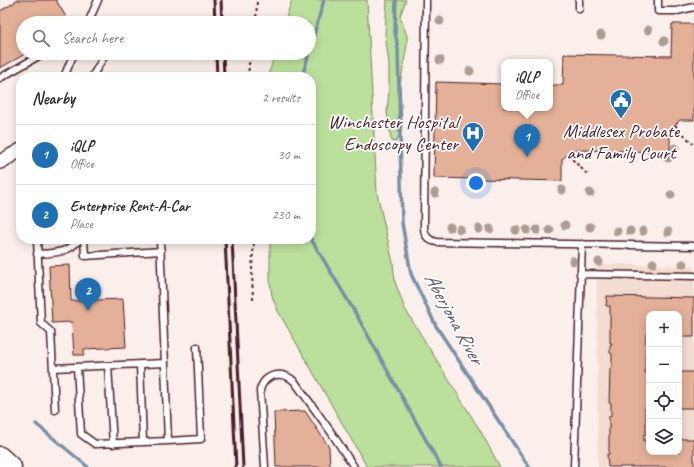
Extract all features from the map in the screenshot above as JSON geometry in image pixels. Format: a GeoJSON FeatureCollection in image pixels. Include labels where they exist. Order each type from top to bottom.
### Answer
{"type":"FeatureCollection","features":[{"type":"Feature","properties":{"kind":"main road"},"geometry":{"type":"LineString","coordinates":[[0,456],[12,467]]}},
{"type":"Feature","properties":{"kind":"street"},"geometry":{"type":"LineString","coordinates":[[0,162],[16,153]]}},
{"type":"Feature","properties":{"kind":"lane"},"geometry":{"type":"LineString","coordinates":[[91,16],[98,0]]}},
{"type":"Feature","properties":{"kind":"lane"},"geometry":{"type":"LineString","coordinates":[[426,0],[424,227],[426,235],[437,242],[694,246]]}},
{"type":"Feature","properties":{"kind":"lane"},"geometry":{"type":"LineString","coordinates":[[579,0],[579,9]]}},
{"type":"Feature","properties":{"kind":"lane"},"geometry":{"type":"LineString","coordinates":[[658,0],[658,11],[677,11],[694,7]]}},
{"type":"Feature","properties":{"kind":"lane"},"geometry":{"type":"LineString","coordinates":[[0,78],[32,60]]}},
{"type":"Feature","properties":{"kind":"lane"},"geometry":{"type":"LineString","coordinates":[[66,72],[71,60]]}},
{"type":"Feature","properties":{"kind":"lane"},"geometry":{"type":"LineString","coordinates":[[95,72],[102,60]]}},
{"type":"Feature","properties":{"kind":"lane"},"geometry":{"type":"LineString","coordinates":[[37,244],[41,323],[51,332],[55,410]]}},
{"type":"Feature","properties":{"kind":"lane"},"geometry":{"type":"LineString","coordinates":[[37,254],[63,252],[75,244]]}},
{"type":"Feature","properties":{"kind":"lane"},"geometry":{"type":"LineString","coordinates":[[84,244],[85,256],[161,251]]}},
{"type":"Feature","properties":{"kind":"lane"},"geometry":{"type":"LineString","coordinates":[[160,244],[168,441]]}},
{"type":"Feature","properties":{"kind":"lane"},"geometry":{"type":"LineString","coordinates":[[574,467],[582,244]]}},
{"type":"Feature","properties":{"kind":"lane"},"geometry":{"type":"LineString","coordinates":[[580,274],[694,276]]}},
{"type":"Feature","properties":{"kind":"lane"},"geometry":{"type":"LineString","coordinates":[[77,367],[81,434],[95,444],[201,439],[197,347]]}},
{"type":"Feature","properties":{"kind":"lane"},"geometry":{"type":"LineString","coordinates":[[53,368],[165,363]]}},
{"type":"Feature","properties":{"kind":"lane"},"geometry":{"type":"LineString","coordinates":[[140,364],[143,442]]}},
{"type":"Feature","properties":{"kind":"lane"},"geometry":{"type":"LineString","coordinates":[[108,366],[113,444]]}},
{"type":"Feature","properties":{"kind":"lane"},"geometry":{"type":"LineString","coordinates":[[265,467],[260,390],[263,382],[269,377],[281,374],[289,376],[295,382],[354,467]]}},
{"type":"Feature","properties":{"kind":"path"},"geometry":{"type":"LineString","coordinates":[[256,16],[257,0]]}},
{"type":"Feature","properties":{"kind":"path"},"geometry":{"type":"LineString","coordinates":[[248,72],[249,60]]}},
{"type":"Feature","properties":{"kind":"path"},"geometry":{"type":"LineString","coordinates":[[675,125],[693,144]]}},
{"type":"Feature","properties":{"kind":"path"},"geometry":{"type":"LineString","coordinates":[[568,154],[588,176]]}},
{"type":"Feature","properties":{"kind":"path"},"geometry":{"type":"LineString","coordinates":[[253,300],[252,270],[254,244]]}},
{"type":"Feature","properties":{"kind":"shaded area"},"geometry":{"type":"Polygon","coordinates":[[[597,264],[694,266],[694,467],[598,467],[597,264]]]}},
{"type":"Feature","properties":{"kind":"green space"},"geometry":{"type":"Polygon","coordinates":[[[292,0],[367,0],[377,193],[393,263],[395,282],[405,309],[481,432],[500,467],[367,467],[278,311],[272,296],[270,282],[270,244],[316,244],[316,72],[269,72],[273,60],[316,60],[316,16],[286,16],[292,0]]]}},
{"type":"Feature","properties":{"kind":"green space"},"geometry":{"type":"Polygon","coordinates":[[[387,0],[406,0],[400,16],[407,36],[407,45],[400,85],[401,132],[396,142],[392,141],[391,139],[387,112],[389,64],[385,34],[387,0]]]}},
{"type":"Feature","properties":{"kind":"building"},"geometry":{"type":"Polygon","coordinates":[[[15,0],[56,0],[65,16],[16,16],[16,59],[0,68],[0,11],[15,2],[15,0]]]}},
{"type":"Feature","properties":{"kind":"building"},"geometry":{"type":"Polygon","coordinates":[[[672,24],[694,24],[694,120],[680,120],[670,130],[670,152],[574,150],[562,159],[562,181],[434,178],[436,82],[501,84],[501,111],[553,111],[553,85],[563,85],[564,54],[671,56],[672,24]]]}},
{"type":"Feature","properties":{"kind":"building"},"geometry":{"type":"Polygon","coordinates":[[[70,265],[71,301],[123,299],[126,347],[84,349],[84,355],[74,355],[72,322],[52,323],[49,266],[70,265]]]}},
{"type":"Feature","properties":{"kind":"building"},"geometry":{"type":"Polygon","coordinates":[[[607,296],[694,298],[694,337],[682,337],[682,311],[646,311],[646,434],[644,434],[644,441],[646,441],[646,455],[682,455],[682,439],[694,439],[694,467],[608,467],[607,454],[609,454],[609,416],[611,416],[611,403],[609,403],[610,368],[612,368],[612,354],[610,353],[610,345],[612,345],[612,343],[610,343],[610,306],[606,306],[607,296]]]}},
{"type":"Feature","properties":{"kind":"building"},"geometry":{"type":"Polygon","coordinates":[[[682,372],[694,372],[694,408],[682,408],[682,372]]]}},
{"type":"Feature","properties":{"kind":"building"},"geometry":{"type":"Polygon","coordinates":[[[305,411],[329,447],[330,467],[276,467],[274,412],[305,411]]]}},
{"type":"Feature","properties":{"kind":"waterway"},"geometry":{"type":"LineString","coordinates":[[316,28],[324,0]]}},
{"type":"Feature","properties":{"kind":"waterway","name":"Aberjona River"},"geometry":{"type":"LineString","coordinates":[[396,0],[395,32],[398,49],[402,223],[411,274],[436,326],[529,467]]}},
{"type":"Feature","properties":{"kind":"waterway"},"geometry":{"type":"LineString","coordinates":[[303,72],[307,60]]}},
{"type":"Feature","properties":{"kind":"waterway"},"geometry":{"type":"LineString","coordinates":[[314,244],[356,314],[441,467]]}},
{"type":"Feature","properties":{"kind":"waterway"},"geometry":{"type":"LineString","coordinates":[[36,424],[88,467]]}},
{"type":"Feature","properties":{"kind":"railway"},"geometry":{"type":"LineString","coordinates":[[214,0],[215,16]]}},
{"type":"Feature","properties":{"kind":"railway"},"geometry":{"type":"LineString","coordinates":[[221,0],[222,16]]}},
{"type":"Feature","properties":{"kind":"railway"},"geometry":{"type":"LineString","coordinates":[[216,60],[217,72]]}},
{"type":"Feature","properties":{"kind":"railway"},"geometry":{"type":"LineString","coordinates":[[223,60],[224,72]]}},
{"type":"Feature","properties":{"kind":"railway"},"geometry":{"type":"LineString","coordinates":[[225,244],[236,467]]}},
{"type":"Feature","properties":{"kind":"railway"},"geometry":{"type":"LineString","coordinates":[[232,244],[243,467]]}},
{"type":"Feature","properties":{"kind":"place","name":"Middlesex Probate and Family Court"},"geometry":{"type":"Point","coordinates":[621,120]}},
{"type":"Feature","properties":{"kind":"place","name":"Winchester Hospital Endoscopy Center"},"geometry":{"type":"Point","coordinates":[473,152]}},
{"type":"Feature","properties":{"kind":"place","name":"iQLP"},"geometry":{"type":"Point","coordinates":[527,157]}},
{"type":"Feature","properties":{"kind":"place","name":"Enterprise Rent-A-Car"},"geometry":{"type":"Point","coordinates":[88,311]}}]}
